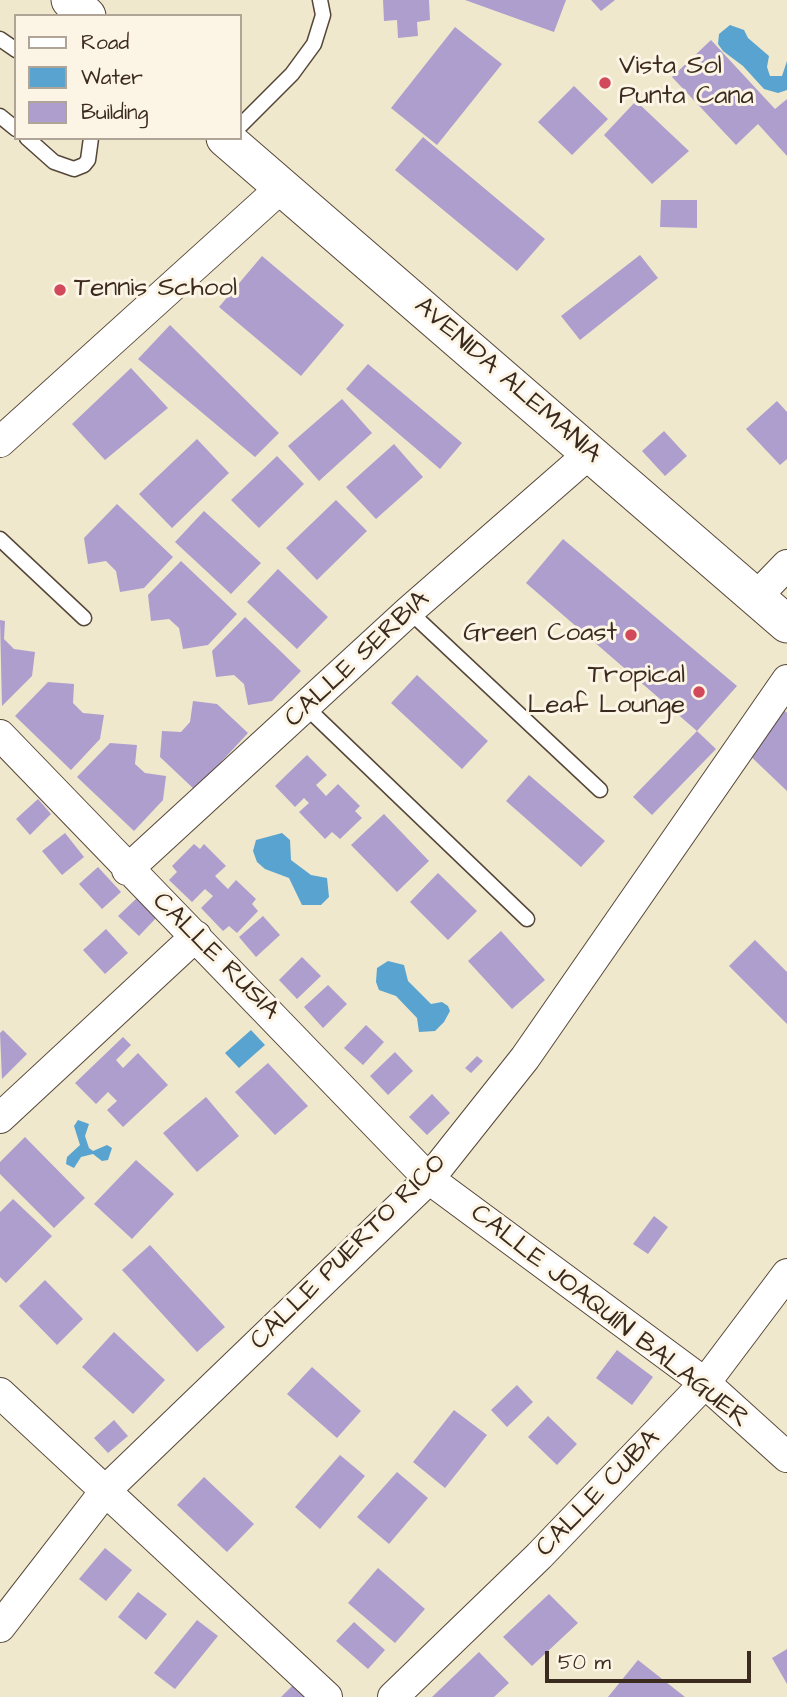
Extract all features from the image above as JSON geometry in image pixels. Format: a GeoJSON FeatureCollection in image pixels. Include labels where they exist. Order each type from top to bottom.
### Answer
{"type":"FeatureCollection","features":[{"type":"Feature","properties":{"kind":"street"},"geometry":{"type":"LineString","coordinates":[[71,0],[85,14]]}},
{"type":"Feature","properties":{"kind":"street","name":"AVENIDA ALEMANIA"},"geometry":{"type":"LineString","coordinates":[[235,140],[282,187],[757,596],[787,625]]}},
{"type":"Feature","properties":{"kind":"street"},"geometry":{"type":"LineString","coordinates":[[0,442],[282,187]]}},
{"type":"Feature","properties":{"kind":"street","name":"CALLE SERBIA"},"geometry":{"type":"LineString","coordinates":[[127,870],[307,708],[409,611],[590,453]]}},
{"type":"Feature","properties":{"kind":"street"},"geometry":{"type":"LineString","coordinates":[[757,596],[787,565]]}},
{"type":"Feature","properties":{"kind":"street","name":"CALLE PUERTO RICO"},"geometry":{"type":"LineString","coordinates":[[0,1627],[106,1490],[429,1179],[525,1058],[787,680]]}},
{"type":"Feature","properties":{"kind":"street","name":"CALLE RUSIA"},"geometry":{"type":"LineString","coordinates":[[0,736],[429,1179]]}},
{"type":"Feature","properties":{"kind":"street"},"geometry":{"type":"LineString","coordinates":[[0,1118],[196,936]]}},
{"type":"Feature","properties":{"kind":"street","name":"CALLE JOAQUÍN BALAGUER"},"geometry":{"type":"LineString","coordinates":[[429,1179],[705,1383],[787,1457]]}},
{"type":"Feature","properties":{"kind":"street","name":"CALLE CUBA"},"geometry":{"type":"LineString","coordinates":[[393,1697],[539,1556],[705,1383],[787,1274]]}},
{"type":"Feature","properties":{"kind":"street"},"geometry":{"type":"LineString","coordinates":[[0,1393],[327,1697]]}},
{"type":"Feature","properties":{"kind":"lane"},"geometry":{"type":"LineString","coordinates":[[242,123],[292,74],[314,44],[323,15],[320,0]]}},
{"type":"Feature","properties":{"kind":"lane"},"geometry":{"type":"LineString","coordinates":[[0,116],[14,127]]}},
{"type":"Feature","properties":{"kind":"lane"},"geometry":{"type":"LineString","coordinates":[[29,140],[54,162],[74,169],[88,160],[91,140]]}},
{"type":"Feature","properties":{"kind":"lane"},"geometry":{"type":"LineString","coordinates":[[0,539],[84,618]]}},
{"type":"Feature","properties":{"kind":"lane"},"geometry":{"type":"LineString","coordinates":[[409,611],[600,790]]}},
{"type":"Feature","properties":{"kind":"lane"},"geometry":{"type":"LineString","coordinates":[[307,708],[527,919]]}},
{"type":"Feature","properties":{"kind":"water"},"geometry":{"type":"Polygon","coordinates":[[[730,25],[744,30],[748,38],[769,56],[767,67],[770,76],[782,76],[787,61],[787,90],[778,93],[764,89],[743,66],[723,51],[718,44],[719,34],[730,25]]]}},
{"type":"Feature","properties":{"kind":"water"},"geometry":{"type":"Polygon","coordinates":[[[282,833],[290,840],[291,860],[311,875],[327,878],[329,897],[321,905],[302,905],[289,878],[265,869],[257,862],[253,851],[256,840],[282,833]]]}},
{"type":"Feature","properties":{"kind":"water"},"geometry":{"type":"Polygon","coordinates":[[[388,961],[404,965],[408,981],[431,1004],[442,1002],[448,1006],[450,1011],[435,1031],[419,1032],[417,1018],[396,996],[379,990],[376,982],[377,968],[388,961]]]}},
{"type":"Feature","properties":{"kind":"water"},"geometry":{"type":"Polygon","coordinates":[[[251,1030],[265,1045],[239,1068],[225,1053],[251,1030]]]}},
{"type":"Feature","properties":{"kind":"water"},"geometry":{"type":"Polygon","coordinates":[[[78,1120],[89,1124],[85,1136],[89,1148],[93,1151],[107,1145],[112,1148],[108,1160],[102,1161],[93,1154],[81,1157],[74,1168],[66,1164],[67,1157],[80,1145],[74,1126],[78,1120]]]}},
{"type":"Feature","properties":{"kind":"building"},"geometry":{"type":"Polygon","coordinates":[[[383,0],[429,0],[430,20],[417,22],[418,36],[398,38],[397,20],[384,21],[383,0]]]}},
{"type":"Feature","properties":{"kind":"building","name":"Vista Sol Punta Cana"},"geometry":{"type":"Polygon","coordinates":[[[465,0],[566,0],[554,32],[465,0]]]}},
{"type":"Feature","properties":{"kind":"building"},"geometry":{"type":"Polygon","coordinates":[[[591,0],[615,0],[601,11],[591,0]]]}},
{"type":"Feature","properties":{"kind":"building"},"geometry":{"type":"Polygon","coordinates":[[[455,27],[502,64],[437,145],[391,108],[455,27]]]}},
{"type":"Feature","properties":{"kind":"building"},"geometry":{"type":"Polygon","coordinates":[[[711,40],[775,109],[787,99],[787,156],[758,124],[736,145],[672,77],[711,40]]]}},
{"type":"Feature","properties":{"kind":"building"},"geometry":{"type":"Polygon","coordinates":[[[574,86],[608,119],[572,155],[538,122],[574,86]]]}},
{"type":"Feature","properties":{"kind":"building"},"geometry":{"type":"Polygon","coordinates":[[[636,101],[689,151],[652,184],[604,135],[636,101]]]}},
{"type":"Feature","properties":{"kind":"building"},"geometry":{"type":"Polygon","coordinates":[[[423,137],[545,239],[517,271],[395,170],[423,137]]]}},
{"type":"Feature","properties":{"kind":"building"},"geometry":{"type":"Polygon","coordinates":[[[661,200],[697,200],[697,228],[660,227],[661,200]]]}},
{"type":"Feature","properties":{"kind":"building"},"geometry":{"type":"Polygon","coordinates":[[[640,255],[658,278],[580,340],[561,316],[640,255]]]}},
{"type":"Feature","properties":{"kind":"building"},"geometry":{"type":"Polygon","coordinates":[[[262,256],[344,325],[301,376],[219,307],[262,256]]]}},
{"type":"Feature","properties":{"kind":"building"},"geometry":{"type":"Polygon","coordinates":[[[170,325],[279,433],[255,457],[138,359],[170,325]]]}},
{"type":"Feature","properties":{"kind":"building"},"geometry":{"type":"Polygon","coordinates":[[[368,364],[462,443],[440,469],[346,389],[368,364]]]}},
{"type":"Feature","properties":{"kind":"building"},"geometry":{"type":"Polygon","coordinates":[[[131,368],[168,408],[105,460],[72,424],[131,368]]]}},
{"type":"Feature","properties":{"kind":"building"},"geometry":{"type":"Polygon","coordinates":[[[342,399],[372,433],[319,481],[288,446],[342,399]]]}},
{"type":"Feature","properties":{"kind":"building"},"geometry":{"type":"Polygon","coordinates":[[[777,401],[787,412],[787,459],[780,465],[746,429],[777,401]]]}},
{"type":"Feature","properties":{"kind":"building"},"geometry":{"type":"Polygon","coordinates":[[[664,431],[687,456],[665,476],[642,451],[664,431]]]}},
{"type":"Feature","properties":{"kind":"building"},"geometry":{"type":"Polygon","coordinates":[[[197,439],[229,473],[172,528],[139,494],[197,439]]]}},
{"type":"Feature","properties":{"kind":"building"},"geometry":{"type":"Polygon","coordinates":[[[394,444],[423,477],[376,519],[346,487],[394,444]]]}},
{"type":"Feature","properties":{"kind":"building"},"geometry":{"type":"Polygon","coordinates":[[[277,456],[304,484],[259,528],[231,500],[277,456]]]}},
{"type":"Feature","properties":{"kind":"building"},"geometry":{"type":"Polygon","coordinates":[[[336,500],[367,531],[317,580],[286,548],[336,500]]]}},
{"type":"Feature","properties":{"kind":"building"},"geometry":{"type":"Polygon","coordinates":[[[117,504],[173,557],[144,588],[120,592],[116,571],[106,561],[88,564],[84,538],[117,504]]]}},
{"type":"Feature","properties":{"kind":"building"},"geometry":{"type":"Polygon","coordinates":[[[204,511],[261,563],[231,594],[175,542],[204,511]]]}},
{"type":"Feature","properties":{"kind":"building","name":"Green Coast"},"geometry":{"type":"Polygon","coordinates":[[[563,539],[737,686],[697,731],[526,583],[563,539]]]}},
{"type":"Feature","properties":{"kind":"building"},"geometry":{"type":"Polygon","coordinates":[[[181,561],[237,614],[208,645],[183,649],[179,628],[169,619],[151,621],[148,595],[181,561]]]}},
{"type":"Feature","properties":{"kind":"building"},"geometry":{"type":"Polygon","coordinates":[[[278,569],[328,617],[297,649],[247,602],[278,569]]]}},
{"type":"Feature","properties":{"kind":"building"},"geometry":{"type":"Polygon","coordinates":[[[245,617],[301,671],[272,701],[248,705],[244,684],[234,675],[216,677],[212,651],[245,617]]]}},
{"type":"Feature","properties":{"kind":"building"},"geometry":{"type":"Polygon","coordinates":[[[0,620],[5,621],[4,639],[14,649],[35,652],[32,676],[2,706],[0,620]]]}},
{"type":"Feature","properties":{"kind":"building"},"geometry":{"type":"Polygon","coordinates":[[[417,675],[488,741],[462,769],[391,703],[417,675]]]}},
{"type":"Feature","properties":{"kind":"building"},"geometry":{"type":"Polygon","coordinates":[[[48,682],[74,684],[73,703],[83,713],[104,715],[100,739],[71,770],[15,716],[48,682]]]}},
{"type":"Feature","properties":{"kind":"building"},"geometry":{"type":"Polygon","coordinates":[[[193,701],[217,704],[248,733],[195,790],[160,757],[162,731],[181,732],[190,722],[193,701]]]}},
{"type":"Feature","properties":{"kind":"building"},"geometry":{"type":"Polygon","coordinates":[[[782,708],[787,713],[787,791],[744,750],[782,708]]]}},
{"type":"Feature","properties":{"kind":"building"},"geometry":{"type":"Polygon","coordinates":[[[697,731],[716,749],[652,815],[633,797],[697,731]]]}},
{"type":"Feature","properties":{"kind":"building"},"geometry":{"type":"Polygon","coordinates":[[[110,743],[137,745],[135,764],[145,773],[166,776],[163,800],[134,831],[77,777],[110,743]]]}},
{"type":"Feature","properties":{"kind":"building"},"geometry":{"type":"Polygon","coordinates":[[[307,755],[327,775],[316,785],[326,796],[338,784],[360,806],[355,811],[362,818],[340,839],[332,832],[325,839],[299,812],[309,803],[304,798],[295,807],[275,786],[307,755]]]}},
{"type":"Feature","properties":{"kind":"building"},"geometry":{"type":"Polygon","coordinates":[[[529,775],[605,841],[581,867],[506,801],[529,775]]]}},
{"type":"Feature","properties":{"kind":"building"},"geometry":{"type":"Polygon","coordinates":[[[38,799],[51,814],[30,835],[16,819],[38,799]]]}},
{"type":"Feature","properties":{"kind":"building"},"geometry":{"type":"Polygon","coordinates":[[[384,814],[429,861],[397,892],[351,845],[384,814]]]}},
{"type":"Feature","properties":{"kind":"building"},"geometry":{"type":"Polygon","coordinates":[[[65,833],[84,857],[62,875],[42,851],[65,833]]]}},
{"type":"Feature","properties":{"kind":"building"},"geometry":{"type":"Polygon","coordinates":[[[194,844],[200,849],[204,844],[226,866],[215,876],[228,889],[236,880],[256,899],[252,904],[258,911],[237,933],[229,926],[223,931],[201,908],[213,896],[205,889],[192,902],[169,880],[177,872],[172,866],[194,844]]]}},
{"type":"Feature","properties":{"kind":"building"},"geometry":{"type":"Polygon","coordinates":[[[98,867],[121,892],[102,909],[79,884],[98,867]]]}},
{"type":"Feature","properties":{"kind":"building"},"geometry":{"type":"Polygon","coordinates":[[[438,873],[477,911],[448,940],[410,902],[438,873]]]}},
{"type":"Feature","properties":{"kind":"building"},"geometry":{"type":"Polygon","coordinates":[[[137,898],[157,917],[139,936],[118,916],[137,898]]]}},
{"type":"Feature","properties":{"kind":"building"},"geometry":{"type":"Polygon","coordinates":[[[263,916],[280,935],[256,957],[239,937],[263,916]]]}},
{"type":"Feature","properties":{"kind":"building"},"geometry":{"type":"Polygon","coordinates":[[[106,929],[128,953],[105,974],[83,950],[106,929]]]}},
{"type":"Feature","properties":{"kind":"building"},"geometry":{"type":"Polygon","coordinates":[[[501,931],[545,980],[512,1009],[468,961],[501,931]]]}},
{"type":"Feature","properties":{"kind":"building"},"geometry":{"type":"Polygon","coordinates":[[[755,940],[787,972],[787,1024],[729,966],[755,940]]]}},
{"type":"Feature","properties":{"kind":"building"},"geometry":{"type":"Polygon","coordinates":[[[302,957],[321,976],[297,999],[279,980],[302,957]]]}},
{"type":"Feature","properties":{"kind":"building"},"geometry":{"type":"Polygon","coordinates":[[[328,985],[347,1004],[323,1028],[304,1007],[328,985]]]}},
{"type":"Feature","properties":{"kind":"building"},"geometry":{"type":"Polygon","coordinates":[[[366,1025],[384,1042],[363,1065],[344,1048],[366,1025]]]}},
{"type":"Feature","properties":{"kind":"building"},"geometry":{"type":"Polygon","coordinates":[[[3,1030],[27,1054],[2,1079],[0,1033],[3,1030]]]}},
{"type":"Feature","properties":{"kind":"building"},"geometry":{"type":"Polygon","coordinates":[[[123,1037],[131,1045],[116,1060],[123,1068],[138,1053],[168,1085],[123,1127],[107,1110],[117,1101],[108,1092],[96,1104],[75,1083],[123,1037]]]}},
{"type":"Feature","properties":{"kind":"building"},"geometry":{"type":"Polygon","coordinates":[[[395,1052],[413,1071],[388,1095],[370,1076],[395,1052]]]}},
{"type":"Feature","properties":{"kind":"building"},"geometry":{"type":"Polygon","coordinates":[[[477,1056],[483,1061],[471,1073],[465,1068],[477,1056]]]}},
{"type":"Feature","properties":{"kind":"building"},"geometry":{"type":"Polygon","coordinates":[[[268,1063],[308,1106],[275,1135],[235,1092],[268,1063]]]}},
{"type":"Feature","properties":{"kind":"building"},"geometry":{"type":"Polygon","coordinates":[[[432,1094],[450,1113],[427,1135],[409,1117],[432,1094]]]}},
{"type":"Feature","properties":{"kind":"building"},"geometry":{"type":"Polygon","coordinates":[[[206,1097],[239,1136],[197,1172],[163,1133],[206,1097]]]}},
{"type":"Feature","properties":{"kind":"building"},"geometry":{"type":"Polygon","coordinates":[[[25,1137],[85,1198],[54,1228],[0,1174],[0,1162],[25,1137]]]}},
{"type":"Feature","properties":{"kind":"building"},"geometry":{"type":"Polygon","coordinates":[[[136,1160],[174,1194],[132,1239],[94,1204],[136,1160]]]}},
{"type":"Feature","properties":{"kind":"building"},"geometry":{"type":"Polygon","coordinates":[[[13,1199],[52,1236],[6,1283],[0,1277],[0,1212],[13,1199]]]}},
{"type":"Feature","properties":{"kind":"building"},"geometry":{"type":"Polygon","coordinates":[[[654,1216],[668,1227],[648,1254],[633,1244],[654,1216]]]}},
{"type":"Feature","properties":{"kind":"building"},"geometry":{"type":"Polygon","coordinates":[[[150,1245],[225,1327],[197,1352],[122,1270],[150,1245]]]}},
{"type":"Feature","properties":{"kind":"building"},"geometry":{"type":"Polygon","coordinates":[[[45,1280],[83,1319],[57,1345],[19,1306],[45,1280]]]}},
{"type":"Feature","properties":{"kind":"building"},"geometry":{"type":"Polygon","coordinates":[[[114,1332],[165,1380],[133,1414],[82,1367],[114,1332]]]}},
{"type":"Feature","properties":{"kind":"building"},"geometry":{"type":"Polygon","coordinates":[[[617,1350],[653,1377],[632,1405],[596,1378],[617,1350]]]}},
{"type":"Feature","properties":{"kind":"building"},"geometry":{"type":"Polygon","coordinates":[[[312,1367],[361,1411],[337,1438],[287,1394],[312,1367]]]}},
{"type":"Feature","properties":{"kind":"building"},"geometry":{"type":"Polygon","coordinates":[[[517,1385],[533,1402],[507,1427],[491,1410],[517,1385]]]}},
{"type":"Feature","properties":{"kind":"building"},"geometry":{"type":"Polygon","coordinates":[[[454,1410],[487,1435],[445,1488],[413,1462],[454,1410]]]}},
{"type":"Feature","properties":{"kind":"building"},"geometry":{"type":"Polygon","coordinates":[[[548,1416],[577,1444],[557,1465],[528,1437],[548,1416]]]}},
{"type":"Feature","properties":{"kind":"building"},"geometry":{"type":"Polygon","coordinates":[[[114,1420],[128,1436],[108,1453],[94,1438],[114,1420]]]}},
{"type":"Feature","properties":{"kind":"building"},"geometry":{"type":"Polygon","coordinates":[[[340,1455],[365,1476],[320,1529],[295,1507],[340,1455]]]}},
{"type":"Feature","properties":{"kind":"building"},"geometry":{"type":"Polygon","coordinates":[[[397,1472],[428,1498],[389,1544],[357,1517],[397,1472]]]}},
{"type":"Feature","properties":{"kind":"building"},"geometry":{"type":"Polygon","coordinates":[[[204,1477],[254,1524],[227,1552],[177,1505],[204,1477]]]}},
{"type":"Feature","properties":{"kind":"building"},"geometry":{"type":"Polygon","coordinates":[[[105,1548],[132,1570],[106,1601],[79,1579],[105,1548]]]}},
{"type":"Feature","properties":{"kind":"building"},"geometry":{"type":"Polygon","coordinates":[[[378,1568],[425,1609],[395,1643],[348,1603],[378,1568]]]}},
{"type":"Feature","properties":{"kind":"building"},"geometry":{"type":"Polygon","coordinates":[[[138,1592],[167,1614],[146,1640],[118,1617],[138,1592]]]}},
{"type":"Feature","properties":{"kind":"building"},"geometry":{"type":"Polygon","coordinates":[[[549,1594],[578,1623],[532,1666],[503,1637],[549,1594]]]}},
{"type":"Feature","properties":{"kind":"building"},"geometry":{"type":"Polygon","coordinates":[[[197,1620],[218,1636],[175,1689],[154,1673],[197,1620]]]}},
{"type":"Feature","properties":{"kind":"building"},"geometry":{"type":"Polygon","coordinates":[[[354,1622],[385,1650],[368,1669],[336,1641],[354,1622]]]}},
{"type":"Feature","properties":{"kind":"building"},"geometry":{"type":"Polygon","coordinates":[[[787,1649],[787,1684],[772,1658],[787,1649]]]}},
{"type":"Feature","properties":{"kind":"building"},"geometry":{"type":"Polygon","coordinates":[[[479,1652],[509,1683],[494,1697],[432,1697],[479,1652]]]}},
{"type":"Feature","properties":{"kind":"building"},"geometry":{"type":"Polygon","coordinates":[[[638,1660],[685,1697],[608,1697],[638,1660]]]}},
{"type":"Feature","properties":{"kind":"building"},"geometry":{"type":"Polygon","coordinates":[[[295,1683],[309,1697],[281,1697],[295,1683]]]}},
{"type":"Feature","properties":{"kind":"place","name":"Vista Sol Punta Cana"},"geometry":{"type":"Point","coordinates":[605,83]}},
{"type":"Feature","properties":{"kind":"place","name":"Tennis School"},"geometry":{"type":"Point","coordinates":[60,290]}},
{"type":"Feature","properties":{"kind":"place","name":"Green Coast"},"geometry":{"type":"Point","coordinates":[631,635]}},
{"type":"Feature","properties":{"kind":"place","name":"Tropical Leaf Lounge"},"geometry":{"type":"Point","coordinates":[699,692]}}]}
